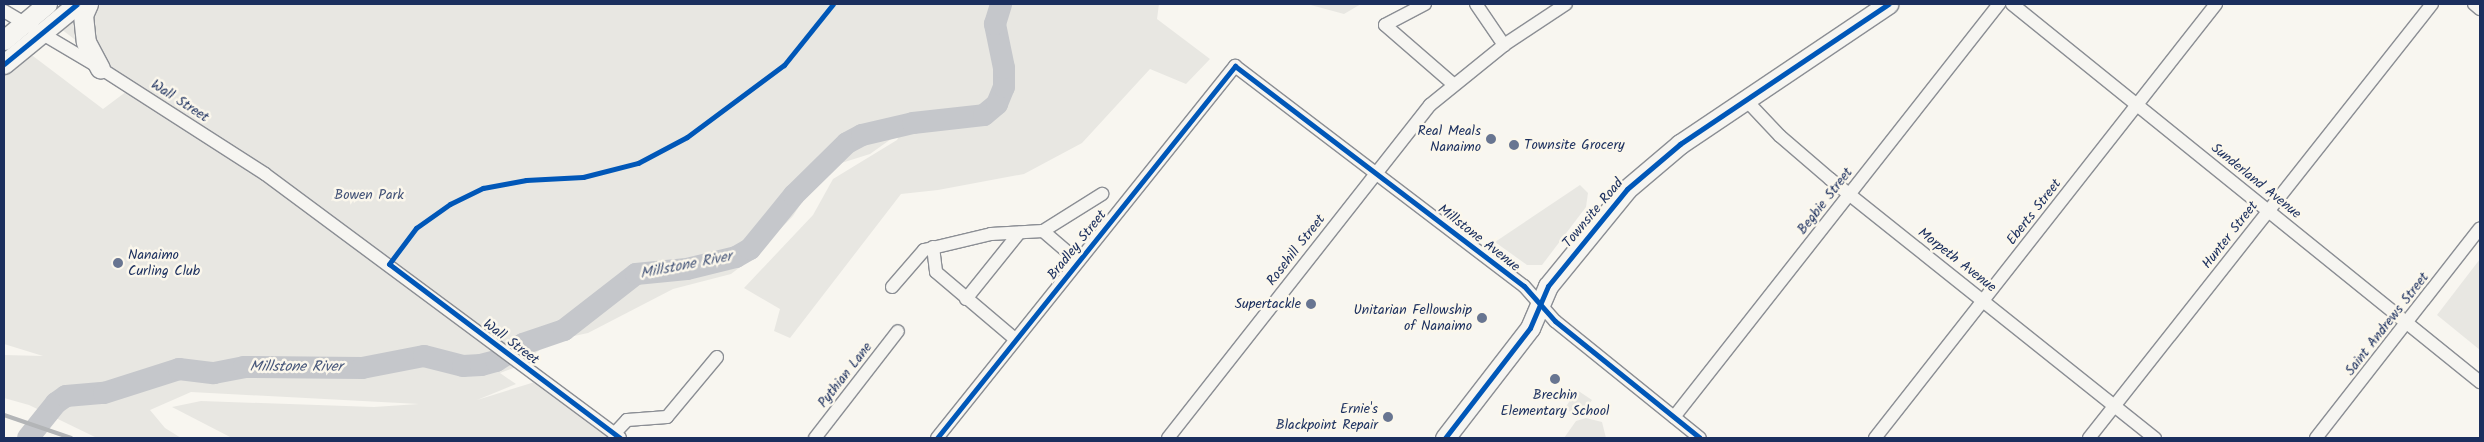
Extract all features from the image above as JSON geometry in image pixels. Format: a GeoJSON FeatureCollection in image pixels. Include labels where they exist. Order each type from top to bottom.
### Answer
{"type":"FeatureCollection","features":[{"type":"Feature","properties":{"kind":"street"},"geometry":{"type":"LineString","coordinates":[[4,40],[47,4]]}},
{"type":"Feature","properties":{"kind":"street"},"geometry":{"type":"LineString","coordinates":[[4,64],[76,4]]}},
{"type":"Feature","properties":{"kind":"street"},"geometry":{"type":"LineString","coordinates":[[88,4],[83,15],[86,42],[100,68]]}},
{"type":"Feature","properties":{"kind":"street"},"geometry":{"type":"LineString","coordinates":[[1426,4],[1385,25],[1453,84]]}},
{"type":"Feature","properties":{"kind":"street"},"geometry":{"type":"LineString","coordinates":[[1476,4],[1504,45]]}},
{"type":"Feature","properties":{"kind":"street","name":"Rosehill Street"},"geometry":{"type":"LineString","coordinates":[[1168,438],[1408,130],[1453,84],[1504,45],[1566,4]]}},
{"type":"Feature","properties":{"kind":"street","name":"Townsite Road"},"geometry":{"type":"LineString","coordinates":[[1445,438],[1530,328],[1548,286],[1626,189],[1662,157],[1888,4]]}},
{"type":"Feature","properties":{"kind":"street","name":"Begbie Street"},"geometry":{"type":"LineString","coordinates":[[1674,417],[1999,4]]}},
{"type":"Feature","properties":{"kind":"street","name":"Sunderland Avenue"},"geometry":{"type":"LineString","coordinates":[[2012,4],[2480,382]]}},
{"type":"Feature","properties":{"kind":"street","name":"Eberts Street"},"geometry":{"type":"LineString","coordinates":[[1875,438],[2216,4]]}},
{"type":"Feature","properties":{"kind":"street","name":"Hunter Street"},"geometry":{"type":"LineString","coordinates":[[2089,438],[2432,4]]}},
{"type":"Feature","properties":{"kind":"street"},"geometry":{"type":"LineString","coordinates":[[2474,4],[2480,9]]}},
{"type":"Feature","properties":{"kind":"street","name":"Wall Street"},"geometry":{"type":"LineString","coordinates":[[4,11],[100,68],[265,174],[472,326],[617,436],[627,420],[667,417],[717,357]]}},
{"type":"Feature","properties":{"kind":"street","name":"Millstone Avenue"},"geometry":{"type":"LineString","coordinates":[[1235,66],[1524,286],[1540,305],[1700,438]]}},
{"type":"Feature","properties":{"kind":"street","name":"Bradley Street"},"geometry":{"type":"LineString","coordinates":[[937,438],[1235,66]]}},
{"type":"Feature","properties":{"kind":"street","name":"Morpeth Avenue"},"geometry":{"type":"LineString","coordinates":[[1745,99],[1780,136],[1849,194],[2155,438]]}},
{"type":"Feature","properties":{"kind":"street","name":"Bradley Street"},"geometry":{"type":"LineString","coordinates":[[892,287],[919,254],[933,247],[991,234],[1043,231],[1102,194]]}},
{"type":"Feature","properties":{"kind":"street","name":"Saint Andrews Street"},"geometry":{"type":"LineString","coordinates":[[2316,438],[2480,228]]}},
{"type":"Feature","properties":{"kind":"street","name":"Bradley Street"},"geometry":{"type":"LineString","coordinates":[[1043,231],[1078,261]]}},
{"type":"Feature","properties":{"kind":"street"},"geometry":{"type":"LineString","coordinates":[[966,300],[1019,233]]}},
{"type":"Feature","properties":{"kind":"street"},"geometry":{"type":"LineString","coordinates":[[933,247],[936,272],[966,300],[1016,339]]}},
{"type":"Feature","properties":{"kind":"street","name":"Pythian Lane"},"geometry":{"type":"LineString","coordinates":[[815,438],[898,330]]}},
{"type":"Feature","properties":{"kind":"green space","name":"Bowen Park"},"geometry":{"type":"Polygon","coordinates":[[[95,4],[1159,4],[1157,19],[1210,59],[1186,84],[1150,69],[1082,143],[1024,174],[938,190],[901,194],[790,338],[774,331],[780,309],[744,288],[813,215],[833,179],[897,140],[901,132],[870,154],[835,165],[816,180],[793,216],[752,258],[731,274],[673,289],[588,333],[551,341],[519,366],[500,373],[516,384],[477,400],[538,381],[611,438],[232,438],[172,407],[201,401],[374,407],[419,404],[191,392],[150,410],[165,428],[181,438],[97,438],[29,405],[4,398],[4,355],[43,356],[4,344],[4,71],[29,53],[103,109],[135,85],[61,29],[95,4]]]}},
{"type":"Feature","properties":{"kind":"green space"},"geometry":{"type":"Polygon","coordinates":[[[1307,4],[1361,4],[1344,14],[1307,4]]]}},
{"type":"Feature","properties":{"kind":"green space"},"geometry":{"type":"Polygon","coordinates":[[[1580,185],[1588,193],[1586,207],[1542,265],[1527,265],[1495,242],[1580,185]]]}},
{"type":"Feature","properties":{"kind":"green space"},"geometry":{"type":"Polygon","coordinates":[[[2480,259],[2480,350],[2437,315],[2480,259]]]}},
{"type":"Feature","properties":{"kind":"green space"},"geometry":{"type":"Polygon","coordinates":[[[1577,390],[1592,400],[1586,408],[1579,404],[1573,414],[1565,408],[1577,390]]]}},
{"type":"Feature","properties":{"kind":"green space"},"geometry":{"type":"Polygon","coordinates":[[[1586,418],[1602,422],[1606,438],[1564,438],[1576,421],[1586,418]]]}},
{"type":"Feature","properties":{"kind":"waterway","name":"Millstone River"},"geometry":{"type":"LineString","coordinates":[[28,438],[56,403],[66,396],[104,393],[179,369],[214,373],[244,367],[362,368],[424,356],[463,366],[481,365],[496,361],[523,344],[564,330],[636,274],[687,269],[736,257],[750,249],[794,195],[847,143],[862,135],[913,123],[984,115],[997,104],[1004,87],[1004,68],[995,24],[1001,4]]}},
{"type":"Feature","properties":{"kind":"railway"},"geometry":{"type":"LineString","coordinates":[[4,415],[71,438]]}},
{"type":"Feature","properties":{"kind":"cycle path"},"geometry":{"type":"LineString","coordinates":[[4,64],[77,4]]}},
{"type":"Feature","properties":{"kind":"cycle path"},"geometry":{"type":"LineString","coordinates":[[620,438],[389,264],[416,228],[450,204],[483,188],[526,180],[583,177],[638,163],[687,137],[784,65],[833,4]]}},
{"type":"Feature","properties":{"kind":"cycle path"},"geometry":{"type":"LineString","coordinates":[[1445,438],[1530,328],[1548,286],[1627,189],[1680,144],[1888,4]]}},
{"type":"Feature","properties":{"kind":"cycle path"},"geometry":{"type":"LineString","coordinates":[[937,438],[1235,66],[1524,286],[1555,321],[1700,438]]}},
{"type":"Feature","properties":{"kind":"place","name":"Real Meals Nanaimo"},"geometry":{"type":"Point","coordinates":[1491,139]}},
{"type":"Feature","properties":{"kind":"place","name":"Townsite Grocery"},"geometry":{"type":"Point","coordinates":[1514,145]}},
{"type":"Feature","properties":{"kind":"place","name":"Nanaimo Curling Club"},"geometry":{"type":"Point","coordinates":[118,263]}},
{"type":"Feature","properties":{"kind":"place","name":"Supertackle"},"geometry":{"type":"Point","coordinates":[1311,304]}},
{"type":"Feature","properties":{"kind":"place","name":"Unitarian Fellowship of Nanaimo"},"geometry":{"type":"Point","coordinates":[1482,318]}},
{"type":"Feature","properties":{"kind":"place","name":"Brechin Elementary School"},"geometry":{"type":"Point","coordinates":[1555,379]}},
{"type":"Feature","properties":{"kind":"place","name":"Ernie's Blackpoint Repair"},"geometry":{"type":"Point","coordinates":[1388,417]}}]}
